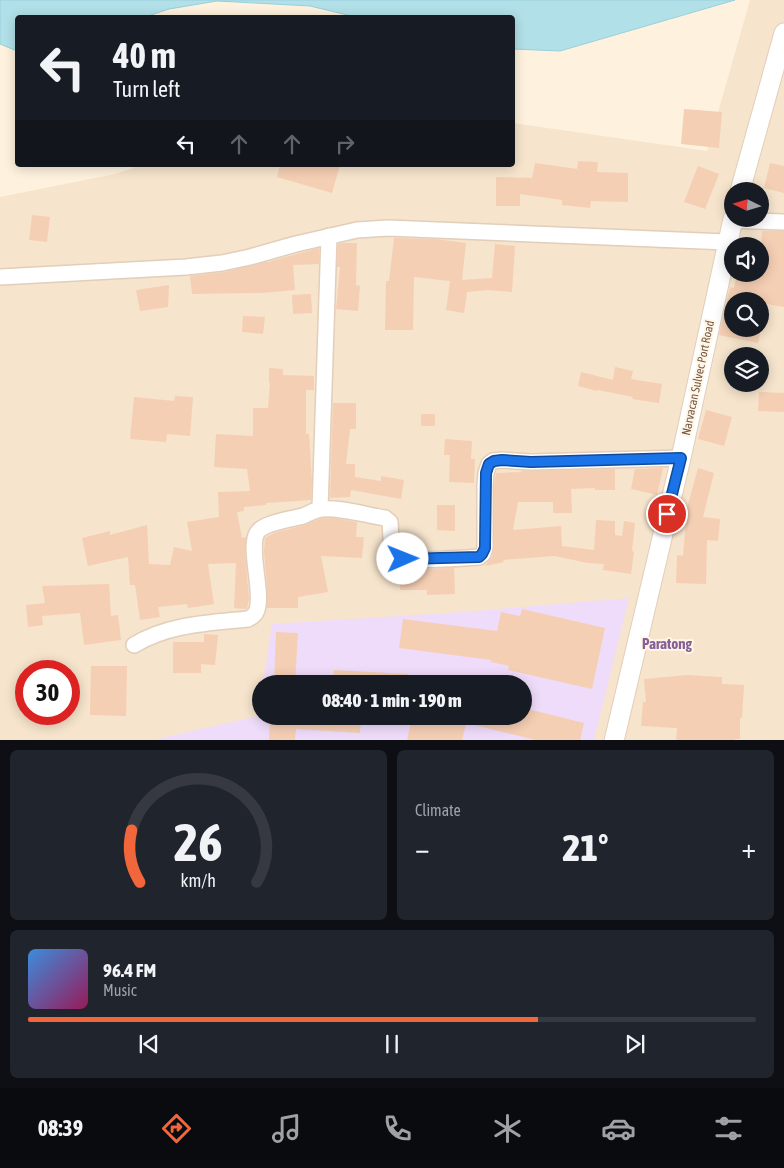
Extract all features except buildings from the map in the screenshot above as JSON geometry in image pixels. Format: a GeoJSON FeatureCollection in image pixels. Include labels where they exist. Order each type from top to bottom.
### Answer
{"type":"FeatureCollection","features":[{"type":"Feature","properties":{"kind":"street"},"geometry":{"type":"LineString","coordinates":[[743,182],[784,33]]}},
{"type":"Feature","properties":{"kind":"street"},"geometry":{"type":"LineString","coordinates":[[769,221],[784,222]]}},
{"type":"Feature","properties":{"kind":"street"},"geometry":{"type":"LineString","coordinates":[[0,277],[186,267],[222,263],[329,236],[358,230],[388,228],[724,242]]}},
{"type":"Feature","properties":{"kind":"street"},"geometry":{"type":"LineString","coordinates":[[320,509],[329,236]]}},
{"type":"Feature","properties":{"kind":"street","name":"Narvacan Sulvec Port Road"},"geometry":{"type":"LineString","coordinates":[[614,740],[681,458],[724,256]]}},
{"type":"Feature","properties":{"kind":"street"},"geometry":{"type":"LineString","coordinates":[[134,645],[157,633],[177,628],[248,619],[253,616],[258,603],[254,553],[256,534],[260,528],[320,509],[337,510],[388,519],[393,548],[398,558],[412,560],[479,557],[485,548],[486,473],[489,464],[494,461],[531,462],[681,458]]}},
{"type":"Feature","properties":{"kind":"shaded area"},"geometry":{"type":"Polygon","coordinates":[[[750,0],[784,0],[784,740],[0,740],[0,197],[115,174],[136,167],[515,167],[515,123],[707,151],[750,0]]]}},
{"type":"Feature","properties":{"kind":"shaded area"},"geometry":{"type":"Polygon","coordinates":[[[629,598],[594,740],[153,740],[252,717],[252,725],[532,725],[532,675],[264,675],[272,624],[463,612],[629,598]]]}},
{"type":"Feature","properties":{"kind":"water"},"geometry":{"type":"Polygon","coordinates":[[[0,0],[735,0],[560,51],[515,49],[515,15],[348,15],[310,6],[217,1],[169,9],[151,15],[15,15],[15,50],[0,44],[0,0]]]}},
{"type":"Feature","properties":{"kind":"district","name":"Paratong"},"geometry":{"type":"Point","coordinates":[667,643]}},
{"type":"Feature","properties":{"kind":"route"},"geometry":{"type":"LineString","coordinates":[[403,559],[479,557],[482,554],[485,548],[486,473],[489,464],[494,461],[531,462],[681,458],[667,514]]}}]}
